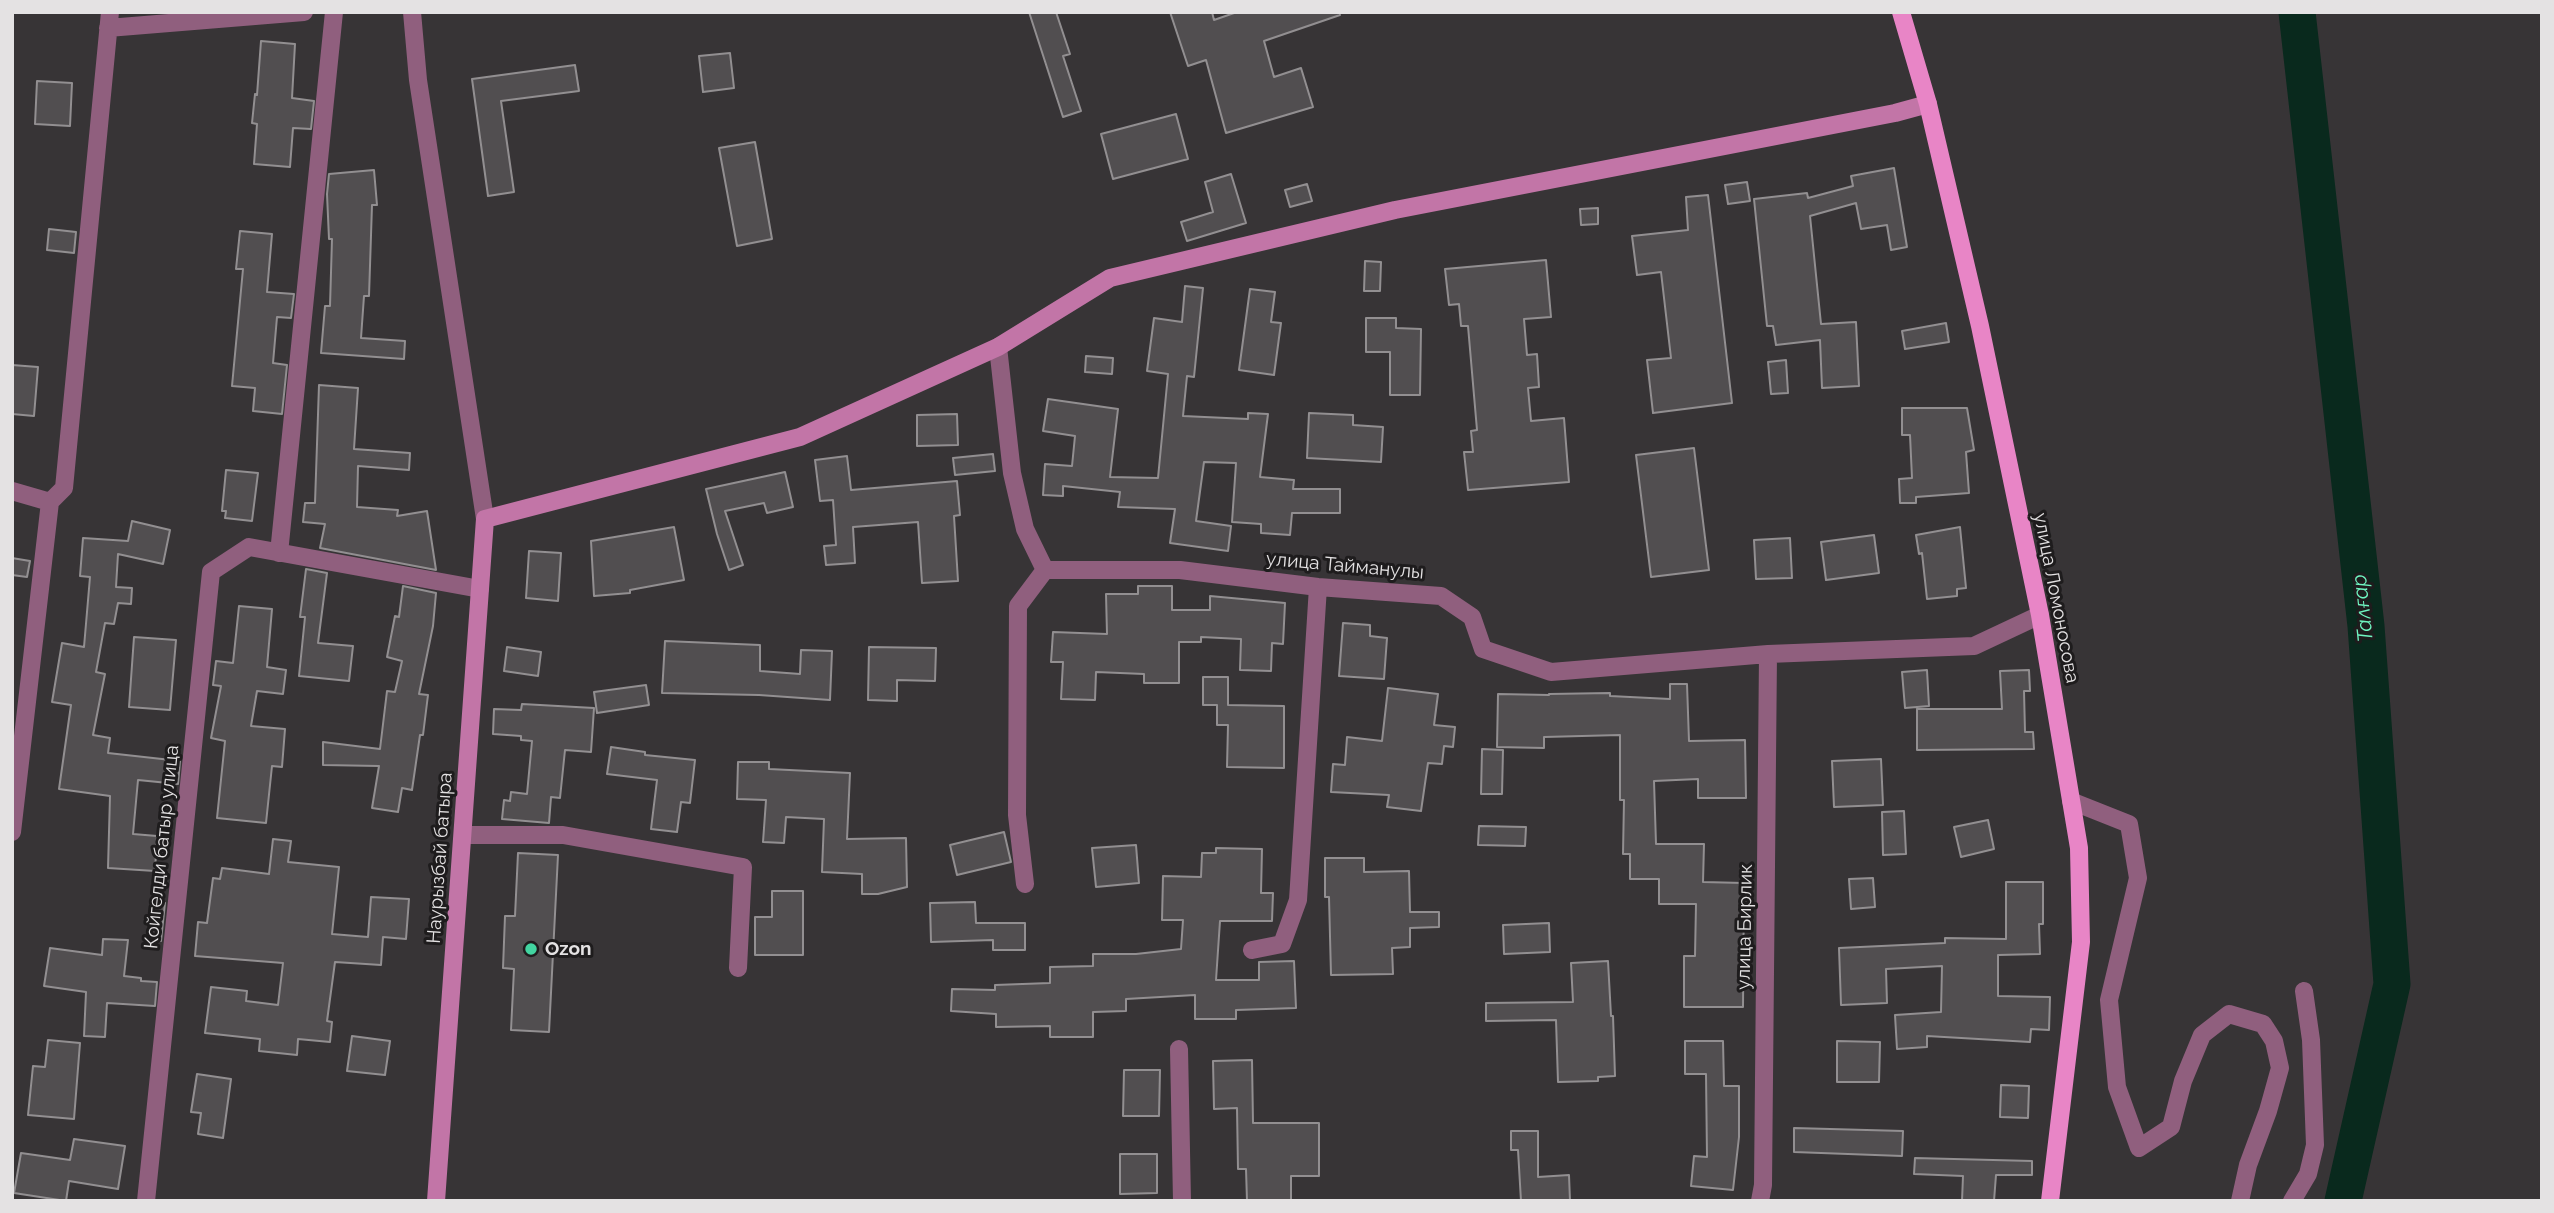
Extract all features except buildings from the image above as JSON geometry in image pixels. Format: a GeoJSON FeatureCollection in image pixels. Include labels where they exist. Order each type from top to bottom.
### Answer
{"type":"FeatureCollection","features":[{"type":"Feature","properties":{"kind":"main road","name":"улица Ломоносова"},"geometry":{"type":"LineString","coordinates":[[1901,12],[1928,104],[1980,326],[2040,615],[2079,848],[2081,942],[2050,1201]]}},
{"type":"Feature","properties":{"kind":"main road"},"geometry":{"type":"LineString","coordinates":[[485,519],[800,437],[998,347],[1110,278],[1395,210],[1895,113],[1928,104]]}},
{"type":"Feature","properties":{"kind":"main road","name":"Наурызбай батыра"},"geometry":{"type":"LineString","coordinates":[[436,1201],[485,519]]}},
{"type":"Feature","properties":{"kind":"street"},"geometry":{"type":"LineString","coordinates":[[12,832],[50,502],[64,488],[109,20],[304,12]]}},
{"type":"Feature","properties":{"kind":"street"},"geometry":{"type":"LineString","coordinates":[[334,12],[279,553],[480,589]]}},
{"type":"Feature","properties":{"kind":"street"},"geometry":{"type":"LineString","coordinates":[[412,12],[418,80],[485,519]]}},
{"type":"Feature","properties":{"kind":"street"},"geometry":{"type":"LineString","coordinates":[[998,347],[1012,473],[1025,529],[1045,570],[1018,606],[1017,815],[1026,884]]}},
{"type":"Feature","properties":{"kind":"street"},"geometry":{"type":"LineString","coordinates":[[12,491],[50,502]]}},
{"type":"Feature","properties":{"kind":"street","name":"Койгелди батыр улица"},"geometry":{"type":"LineString","coordinates":[[146,1201],[211,572],[249,547],[279,553]]}},
{"type":"Feature","properties":{"kind":"street","name":"улица Тайманулы"},"geometry":{"type":"LineString","coordinates":[[1045,570],[1180,570],[1318,587],[1441,596],[1472,617],[1483,649],[1551,672],[1769,654],[1974,646],[2040,615]]}},
{"type":"Feature","properties":{"kind":"street"},"geometry":{"type":"LineString","coordinates":[[1252,950],[1282,944],[1298,900],[1318,587]]}},
{"type":"Feature","properties":{"kind":"street","name":"улица Бирлик"},"geometry":{"type":"LineString","coordinates":[[1760,1201],[1763,1185],[1769,654]]}},
{"type":"Feature","properties":{"kind":"street"},"geometry":{"type":"LineString","coordinates":[[2071,801],[2129,824],[2138,878],[2109,1000],[2117,1087],[2139,1148],[2171,1127],[2183,1081],[2202,1035],[2229,1014],[2263,1024],[2274,1041],[2280,1068],[2248,1165],[2240,1201]]}},
{"type":"Feature","properties":{"kind":"street"},"geometry":{"type":"LineString","coordinates":[[463,835],[563,835],[743,867],[738,968]]}},
{"type":"Feature","properties":{"kind":"street"},"geometry":{"type":"LineString","coordinates":[[2292,1201],[2308,1174],[2315,1145],[2311,1040],[2304,991]]}},
{"type":"Feature","properties":{"kind":"street"},"geometry":{"type":"LineString","coordinates":[[1179,1049],[1182,1201]]}},
{"type":"Feature","properties":{"kind":"waterway","name":"Талғар"},"geometry":{"type":"LineString","coordinates":[[2297,12],[2366,626],[2392,984],[2343,1201]]}},
{"type":"Feature","properties":{"kind":"place","name":"Ozon"},"geometry":{"type":"Point","coordinates":[531,949]}}]}
